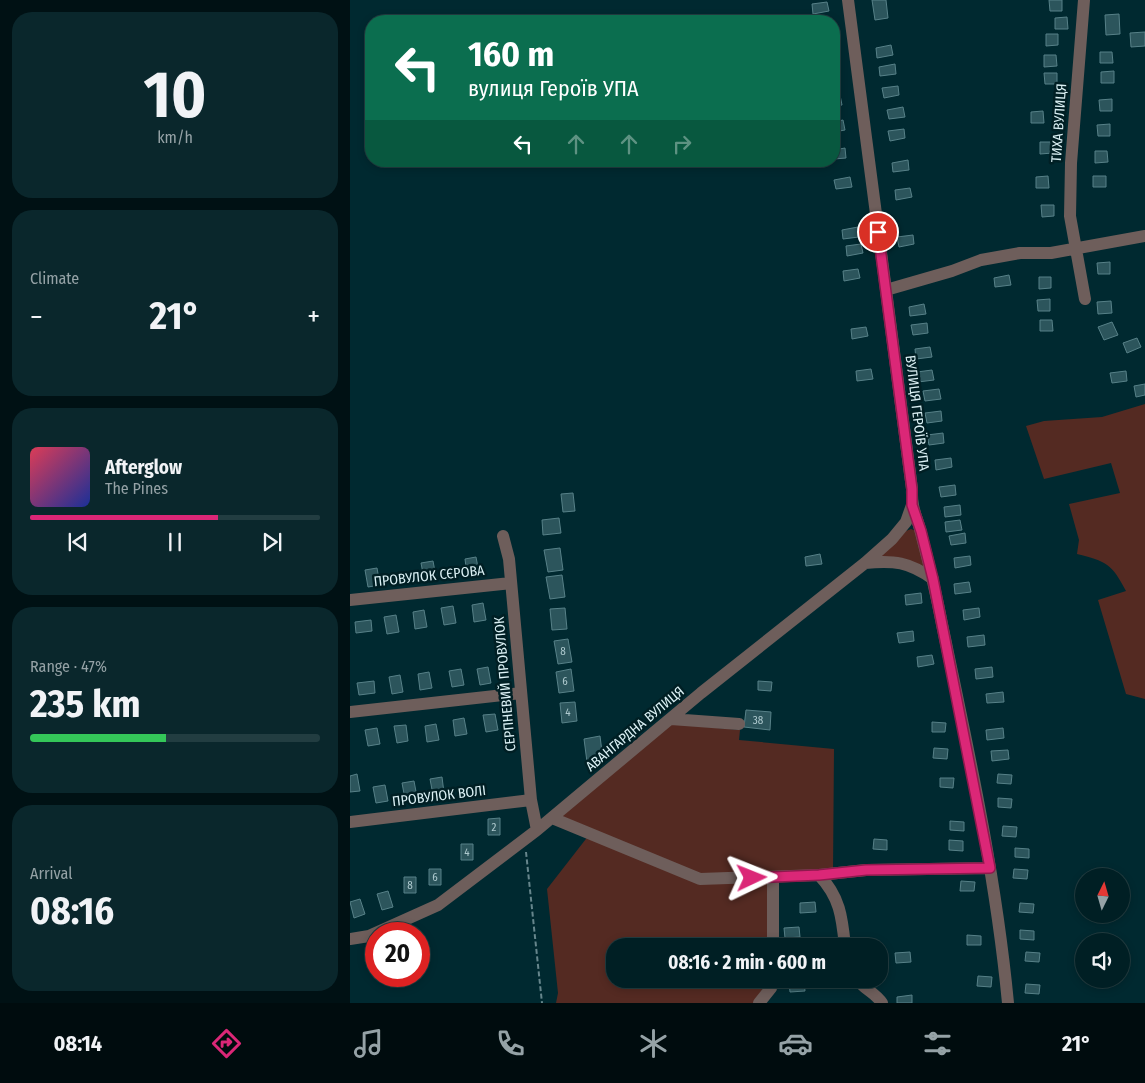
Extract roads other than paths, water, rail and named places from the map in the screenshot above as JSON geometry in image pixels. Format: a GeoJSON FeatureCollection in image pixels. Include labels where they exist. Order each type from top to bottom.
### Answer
{"type":"FeatureCollection","features":[{"type":"Feature","properties":{"kind":"street","name":"ВУЛИЦЯ ГЕРОЇВ УПА"},"geometry":{"type":"LineString","coordinates":[[848,0],[912,489],[912,505],[921,531],[933,579],[990,868],[1001,930],[1008,1003]]}},
{"type":"Feature","properties":{"kind":"street","name":"ТИХА ВУЛИЦЯ"},"geometry":{"type":"LineString","coordinates":[[1084,0],[1071,164],[1070,216],[1085,299]]}},
{"type":"Feature","properties":{"kind":"street"},"geometry":{"type":"LineString","coordinates":[[886,290],[952,271],[981,260],[1020,253],[1051,252],[1145,236]]}},
{"type":"Feature","properties":{"kind":"street","name":"АВАНГАРДНА ВУЛИЦЯ"},"geometry":{"type":"LineString","coordinates":[[350,939],[369,936],[438,905],[537,830],[670,719],[865,563],[892,539],[906,522],[912,505]]}},
{"type":"Feature","properties":{"kind":"street","name":"СЕРПНЕВИЙ ПРОВУЛОК"},"geometry":{"type":"LineString","coordinates":[[503,536],[509,559],[531,800],[537,830]]}},
{"type":"Feature","properties":{"kind":"street"},"geometry":{"type":"LineString","coordinates":[[865,563],[886,561],[903,563],[933,579]]}},
{"type":"Feature","properties":{"kind":"street","name":"ПРОВУЛОК СЄРОВА"},"geometry":{"type":"LineString","coordinates":[[350,600],[511,583]]}},
{"type":"Feature","properties":{"kind":"street"},"geometry":{"type":"LineString","coordinates":[[350,712],[522,693]]}},
{"type":"Feature","properties":{"kind":"street"},"geometry":{"type":"LineString","coordinates":[[670,719],[739,724]]}},
{"type":"Feature","properties":{"kind":"street","name":"ПРОВУЛОК ВОЛІ"},"geometry":{"type":"LineString","coordinates":[[350,822],[531,800]]}},
{"type":"Feature","properties":{"kind":"street"},"geometry":{"type":"LineString","coordinates":[[552,818],[700,879],[819,875],[866,870],[990,868]]}},
{"type":"Feature","properties":{"kind":"street"},"geometry":{"type":"LineString","coordinates":[[819,875],[829,886],[839,905],[844,938]]}},
{"type":"Feature","properties":{"kind":"street"},"geometry":{"type":"LineString","coordinates":[[773,877],[773,938]]}},
{"type":"Feature","properties":{"kind":"street"},"geometry":{"type":"LineString","coordinates":[[759,1003],[771,988]]}},
{"type":"Feature","properties":{"kind":"street"},"geometry":{"type":"LineString","coordinates":[[863,988],[877,996],[882,1003]]}}]}
